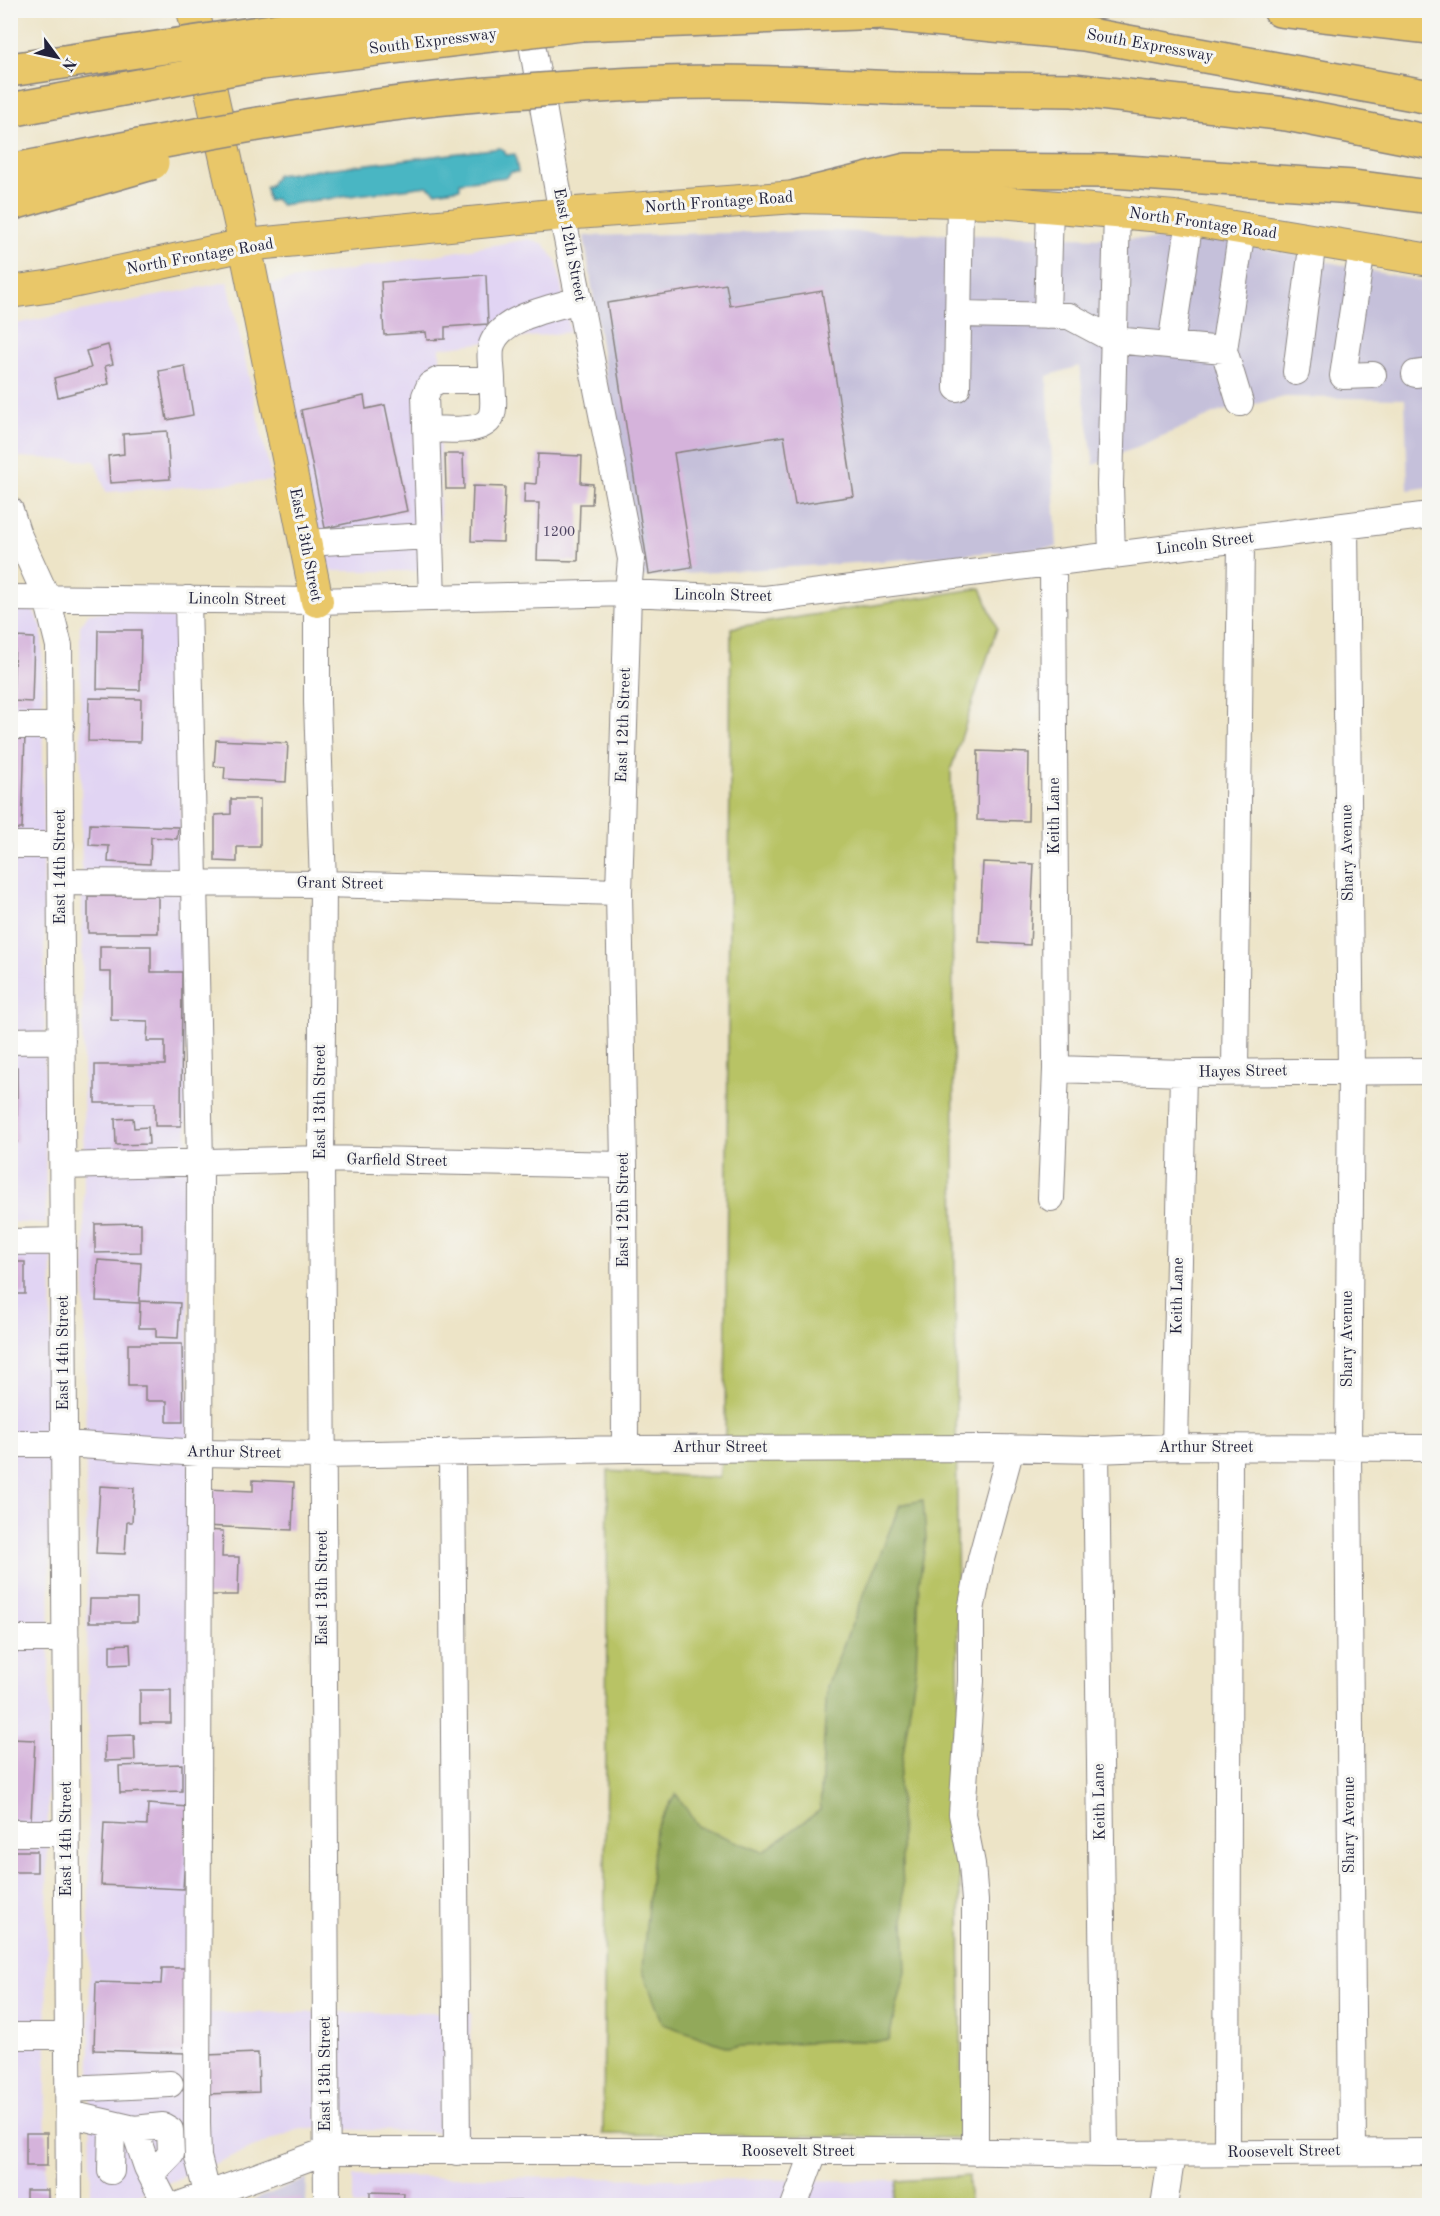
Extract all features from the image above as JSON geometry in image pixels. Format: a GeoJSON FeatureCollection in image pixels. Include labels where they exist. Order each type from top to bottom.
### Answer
{"type":"FeatureCollection","features":[{"type":"Feature","properties":{"kind":"highway"},"geometry":{"type":"LineString","coordinates":[[10,70],[339,21],[479,10]]}},
{"type":"Feature","properties":{"kind":"highway"},"geometry":{"type":"LineString","coordinates":[[848,10],[883,12]]}},
{"type":"Feature","properties":{"kind":"highway"},"geometry":{"type":"LineString","coordinates":[[1280,10],[1430,27]]}},
{"type":"Feature","properties":{"kind":"highway","name":"South Expressway"},"geometry":{"type":"LineString","coordinates":[[10,110],[262,63],[582,24],[883,12],[1084,34],[1430,97]]}},
{"type":"Feature","properties":{"kind":"highway"},"geometry":{"type":"LineString","coordinates":[[10,171],[164,141],[324,114],[486,94],[717,82],[788,82],[895,88],[1073,90],[1287,114],[1430,142]]}},
{"type":"Feature","properties":{"kind":"highway"},"geometry":{"type":"LineString","coordinates":[[10,204],[324,114]]}},
{"type":"Feature","properties":{"kind":"highway"},"geometry":{"type":"LineString","coordinates":[[796,197],[906,170],[1111,171],[1354,187],[1430,197]]}},
{"type":"Feature","properties":{"kind":"main road","name":"East 13th Street"},"geometry":{"type":"LineString","coordinates":[[193,10],[245,245],[317,601]]}},
{"type":"Feature","properties":{"kind":"main road","name":"North Frontage Road"},"geometry":{"type":"LineString","coordinates":[[10,292],[53,286],[245,245],[562,214],[796,197],[960,201],[1117,212],[1190,220],[1430,260]]}},
{"type":"Feature","properties":{"kind":"street","name":"East 12th Street"},"geometry":{"type":"LineString","coordinates":[[526,10],[562,214],[631,559],[619,892],[624,1165],[625,1449]]}},
{"type":"Feature","properties":{"kind":"street"},"geometry":{"type":"LineString","coordinates":[[957,388],[960,201]]}},
{"type":"Feature","properties":{"kind":"street"},"geometry":{"type":"LineString","coordinates":[[1047,316],[1050,207]]}},
{"type":"Feature","properties":{"kind":"street"},"geometry":{"type":"LineString","coordinates":[[1112,556],[1110,485],[1117,212]]}},
{"type":"Feature","properties":{"kind":"street"},"geometry":{"type":"LineString","coordinates":[[1171,345],[1190,220]]}},
{"type":"Feature","properties":{"kind":"street"},"geometry":{"type":"LineString","coordinates":[[1240,403],[1224,350],[1242,229]]}},
{"type":"Feature","properties":{"kind":"street"},"geometry":{"type":"LineString","coordinates":[[1296,372],[1313,240]]}},
{"type":"Feature","properties":{"kind":"street"},"geometry":{"type":"LineString","coordinates":[[1362,249],[1343,376],[1373,375]]}},
{"type":"Feature","properties":{"kind":"street"},"geometry":{"type":"LineString","coordinates":[[426,429],[477,428],[486,423],[492,414],[491,344],[501,329],[519,319],[579,300]]}},
{"type":"Feature","properties":{"kind":"street"},"geometry":{"type":"LineString","coordinates":[[958,314],[1069,316],[1114,340],[1224,350]]}},
{"type":"Feature","properties":{"kind":"street"},"geometry":{"type":"LineString","coordinates":[[432,598],[425,396],[430,385],[439,380],[492,380]]}},
{"type":"Feature","properties":{"kind":"street","name":"East 14th Street"},"geometry":{"type":"LineString","coordinates":[[10,510],[17,532],[47,598],[59,646],[69,2205]]}},
{"type":"Feature","properties":{"kind":"street","name":"Lincoln Street"},"geometry":{"type":"LineString","coordinates":[[10,598],[317,601],[628,593],[765,599],[1430,515]]}},
{"type":"Feature","properties":{"kind":"street","name":"Shary Avenue"},"geometry":{"type":"LineString","coordinates":[[1345,526],[1351,1070],[1348,1449],[1353,2152]]}},
{"type":"Feature","properties":{"kind":"street"},"geometry":{"type":"LineString","coordinates":[[305,543],[429,536]]}},
{"type":"Feature","properties":{"kind":"street"},"geometry":{"type":"LineString","coordinates":[[1235,1072],[1241,539]]}},
{"type":"Feature","properties":{"kind":"street","name":"Keith Lane"},"geometry":{"type":"LineString","coordinates":[[1051,1198],[1056,1069],[1053,564]]}},
{"type":"Feature","properties":{"kind":"street"},"geometry":{"type":"LineString","coordinates":[[188,599],[200,1163],[197,2123],[198,2157],[207,2193]]}},
{"type":"Feature","properties":{"kind":"street","name":"East 13th Street"},"geometry":{"type":"LineString","coordinates":[[317,601],[317,702],[323,884],[321,1159],[327,2205]]}},
{"type":"Feature","properties":{"kind":"street"},"geometry":{"type":"LineString","coordinates":[[10,726],[60,726]]}},
{"type":"Feature","properties":{"kind":"street"},"geometry":{"type":"LineString","coordinates":[[10,845],[61,845]]}},
{"type":"Feature","properties":{"kind":"street","name":"Grant Street"},"geometry":{"type":"LineString","coordinates":[[62,882],[323,884],[619,892]]}},
{"type":"Feature","properties":{"kind":"street"},"geometry":{"type":"LineString","coordinates":[[10,1041],[62,1040]]}},
{"type":"Feature","properties":{"kind":"street","name":"Hayes Street"},"geometry":{"type":"LineString","coordinates":[[1056,1069],[1183,1073],[1430,1071]]}},
{"type":"Feature","properties":{"kind":"street","name":"Keith Lane"},"geometry":{"type":"LineString","coordinates":[[1175,1448],[1183,1073]]}},
{"type":"Feature","properties":{"kind":"street","name":"Garfield Street"},"geometry":{"type":"LineString","coordinates":[[63,1166],[321,1159],[624,1165]]}},
{"type":"Feature","properties":{"kind":"street"},"geometry":{"type":"LineString","coordinates":[[10,1242],[63,1241]]}},
{"type":"Feature","properties":{"kind":"street","name":"Arthur Street"},"geometry":{"type":"LineString","coordinates":[[10,1444],[65,1444],[199,1454],[322,1455],[625,1449],[1430,1448]]}},
{"type":"Feature","properties":{"kind":"street"},"geometry":{"type":"LineString","coordinates":[[975,2152],[975,1901],[972,1864],[962,1814],[971,1681],[971,1610],[981,1559],[1011,1448]]}},
{"type":"Feature","properties":{"kind":"street"},"geometry":{"type":"LineString","coordinates":[[1227,2153],[1229,1448]]}},
{"type":"Feature","properties":{"kind":"street","name":"Keith Lane"},"geometry":{"type":"LineString","coordinates":[[1096,1450],[1105,2154]]}},
{"type":"Feature","properties":{"kind":"street"},"geometry":{"type":"LineString","coordinates":[[452,1452],[457,2152]]}},
{"type":"Feature","properties":{"kind":"street"},"geometry":{"type":"LineString","coordinates":[[10,1639],[66,1639]]}},
{"type":"Feature","properties":{"kind":"street"},"geometry":{"type":"LineString","coordinates":[[10,1833],[67,1833]]}},
{"type":"Feature","properties":{"kind":"street"},"geometry":{"type":"LineString","coordinates":[[10,2036],[68,2036]]}},
{"type":"Feature","properties":{"kind":"street"},"geometry":{"type":"LineString","coordinates":[[69,2102],[170,2084]]}},
{"type":"Feature","properties":{"kind":"street"},"geometry":{"type":"LineString","coordinates":[[69,2102],[123,2127],[163,2126],[170,2130],[171,2154],[151,2175]]}},
{"type":"Feature","properties":{"kind":"street"},"geometry":{"type":"LineString","coordinates":[[111,2171],[123,2127]]}},
{"type":"Feature","properties":{"kind":"street"},"geometry":{"type":"LineString","coordinates":[[123,2127],[167,2205]]}},
{"type":"Feature","properties":{"kind":"street","name":"Roosevelt Street"},"geometry":{"type":"LineString","coordinates":[[176,2205],[327,2151],[1105,2154],[1430,2152]]}},
{"type":"Feature","properties":{"kind":"street"},"geometry":{"type":"LineString","coordinates":[[794,2205],[814,2152]]}},
{"type":"Feature","properties":{"kind":"street"},"geometry":{"type":"LineString","coordinates":[[1164,2205],[1172,2154]]}},
{"type":"Feature","properties":{"kind":"shaded area"},"geometry":{"type":"Polygon","coordinates":[[[821,231],[1228,241],[1429,283],[1429,487],[1408,490],[1405,399],[1285,397],[1219,412],[1094,465],[1079,366],[1047,376],[1057,547],[637,577],[584,236],[821,231]]]}},
{"type":"Feature","properties":{"kind":"shaded area"},"geometry":{"type":"Polygon","coordinates":[[[529,239],[544,244],[557,262],[570,332],[440,348],[440,571],[325,571],[269,284],[529,239]]]}},
{"type":"Feature","properties":{"kind":"shaded area"},"geometry":{"type":"Polygon","coordinates":[[[228,282],[272,481],[106,492],[95,461],[17,457],[10,403],[10,325],[228,282]]]}},
{"type":"Feature","properties":{"kind":"shaded area"},"geometry":{"type":"Polygon","coordinates":[[[32,608],[42,627],[46,1224],[11,1222],[10,611],[32,608]]]}},
{"type":"Feature","properties":{"kind":"shaded area"},"geometry":{"type":"Polygon","coordinates":[[[119,611],[178,619],[188,1213],[192,2013],[471,2012],[467,2133],[301,2128],[114,2205],[91,2200],[80,626],[89,613],[119,611]]]}},
{"type":"Feature","properties":{"kind":"shaded area"},"geometry":{"type":"Polygon","coordinates":[[[10,1255],[52,1255],[45,2206],[10,2205],[10,1255]]]}},
{"type":"Feature","properties":{"kind":"shaded area"},"geometry":{"type":"Polygon","coordinates":[[[353,2176],[897,2181],[893,2206],[353,2206],[353,2176]]]}},
{"type":"Feature","properties":{"kind":"shaded area"},"geometry":{"type":"Polygon","coordinates":[[[307,2179],[306,2205],[241,2205],[307,2179]]]}},
{"type":"Feature","properties":{"kind":"green space"},"geometry":{"type":"Polygon","coordinates":[[[981,588],[997,628],[951,769],[962,2138],[603,2134],[608,1471],[719,1478],[725,1432],[731,628],[981,588]]]}},
{"type":"Feature","properties":{"kind":"green space"},"geometry":{"type":"Polygon","coordinates":[[[923,1500],[926,1538],[919,1584],[916,1667],[899,1781],[906,1972],[888,2041],[826,2041],[728,2047],[663,2024],[642,1969],[655,1829],[676,1794],[699,1827],[763,1852],[820,1810],[827,1686],[900,1505],[923,1500]]]}},
{"type":"Feature","properties":{"kind":"green space"},"geometry":{"type":"Polygon","coordinates":[[[969,2176],[969,2205],[893,2205],[897,2181],[969,2176]]]}},
{"type":"Feature","properties":{"kind":"water"},"geometry":{"type":"Polygon","coordinates":[[[500,148],[506,155],[515,154],[518,172],[511,172],[507,177],[460,182],[460,188],[436,192],[427,186],[281,205],[275,199],[268,201],[266,187],[277,175],[500,148]]]}},
{"type":"Feature","properties":{"kind":"building"},"geometry":{"type":"Polygon","coordinates":[[[486,275],[488,324],[445,327],[445,339],[427,340],[426,332],[384,335],[381,282],[486,275]]]}},
{"type":"Feature","properties":{"kind":"building"},"geometry":{"type":"Polygon","coordinates":[[[726,284],[730,306],[822,291],[854,496],[795,505],[784,436],[674,453],[692,567],[649,574],[607,303],[726,284]]]}},
{"type":"Feature","properties":{"kind":"building"},"geometry":{"type":"Polygon","coordinates":[[[108,345],[113,364],[105,366],[109,384],[58,397],[54,378],[91,368],[86,351],[108,345]]]}},
{"type":"Feature","properties":{"kind":"building"},"geometry":{"type":"Polygon","coordinates":[[[185,366],[193,415],[167,420],[159,371],[185,366]]]}},
{"type":"Feature","properties":{"kind":"building"},"geometry":{"type":"Polygon","coordinates":[[[364,396],[366,409],[385,405],[407,511],[325,528],[301,410],[364,396]]]}},
{"type":"Feature","properties":{"kind":"building"},"geometry":{"type":"Polygon","coordinates":[[[167,431],[170,479],[110,483],[108,456],[124,454],[123,434],[167,431]]]}},
{"type":"Feature","properties":{"kind":"building"},"geometry":{"type":"Polygon","coordinates":[[[445,454],[463,454],[464,489],[446,489],[445,454]]]}},
{"type":"Feature","properties":{"kind":"building"},"geometry":{"type":"Polygon","coordinates":[[[538,454],[582,456],[581,483],[593,484],[592,504],[580,504],[578,561],[537,560],[539,503],[524,503],[525,483],[536,484],[538,454]]]}},
{"type":"Feature","properties":{"kind":"building"},"geometry":{"type":"Polygon","coordinates":[[[473,486],[505,487],[503,542],[471,541],[473,486]]]}},
{"type":"Feature","properties":{"kind":"building"},"geometry":{"type":"Polygon","coordinates":[[[98,630],[141,630],[140,690],[97,689],[98,630]]]}},
{"type":"Feature","properties":{"kind":"building"},"geometry":{"type":"Polygon","coordinates":[[[15,637],[34,638],[32,702],[13,701],[15,637]]]}},
{"type":"Feature","properties":{"kind":"building"},"geometry":{"type":"Polygon","coordinates":[[[89,698],[141,699],[140,742],[88,741],[89,698]]]}},
{"type":"Feature","properties":{"kind":"building"},"geometry":{"type":"Polygon","coordinates":[[[10,735],[25,735],[22,829],[10,829],[10,735]]]}},
{"type":"Feature","properties":{"kind":"building"},"geometry":{"type":"Polygon","coordinates":[[[216,740],[288,743],[286,782],[224,779],[225,767],[214,766],[216,740]]]}},
{"type":"Feature","properties":{"kind":"building"},"geometry":{"type":"Polygon","coordinates":[[[978,751],[1029,753],[1028,821],[977,820],[978,751]]]}},
{"type":"Feature","properties":{"kind":"building"},"geometry":{"type":"Polygon","coordinates":[[[231,799],[260,799],[260,847],[237,847],[237,862],[215,861],[215,815],[231,814],[231,799]]]}},
{"type":"Feature","properties":{"kind":"building"},"geometry":{"type":"Polygon","coordinates":[[[90,824],[178,827],[177,839],[151,837],[150,864],[108,862],[109,846],[89,845],[90,824]]]}},
{"type":"Feature","properties":{"kind":"building"},"geometry":{"type":"Polygon","coordinates":[[[983,862],[1034,864],[1030,945],[979,942],[983,862]]]}},
{"type":"Feature","properties":{"kind":"building"},"geometry":{"type":"Polygon","coordinates":[[[88,896],[158,896],[158,933],[88,933],[88,896]]]}},
{"type":"Feature","properties":{"kind":"building"},"geometry":{"type":"Polygon","coordinates":[[[100,946],[151,946],[151,972],[182,972],[181,1126],[155,1126],[155,1103],[95,1103],[95,1065],[165,1065],[165,1041],[147,1041],[148,1021],[111,1020],[111,972],[100,972],[100,946]]]}},
{"type":"Feature","properties":{"kind":"building"},"geometry":{"type":"Polygon","coordinates":[[[10,1067],[17,1067],[17,1142],[10,1142],[10,1067]]]}},
{"type":"Feature","properties":{"kind":"building"},"geometry":{"type":"Polygon","coordinates":[[[133,1118],[134,1128],[148,1127],[149,1144],[116,1145],[115,1119],[133,1118]]]}},
{"type":"Feature","properties":{"kind":"building"},"geometry":{"type":"Polygon","coordinates":[[[141,1223],[141,1252],[95,1253],[95,1224],[141,1223]]]}},
{"type":"Feature","properties":{"kind":"building"},"geometry":{"type":"Polygon","coordinates":[[[98,1260],[141,1263],[139,1301],[180,1303],[178,1338],[156,1337],[156,1328],[139,1328],[140,1303],[96,1301],[98,1260]]]}},
{"type":"Feature","properties":{"kind":"building"},"geometry":{"type":"Polygon","coordinates":[[[10,1262],[25,1262],[25,1294],[10,1294],[10,1262]]]}},
{"type":"Feature","properties":{"kind":"building"},"geometry":{"type":"Polygon","coordinates":[[[128,1344],[182,1344],[183,1422],[167,1422],[167,1401],[145,1401],[145,1386],[128,1386],[128,1344]]]}},
{"type":"Feature","properties":{"kind":"building"},"geometry":{"type":"Polygon","coordinates":[[[253,1480],[294,1482],[292,1530],[203,1526],[205,1489],[253,1491],[253,1480]]]}},
{"type":"Feature","properties":{"kind":"building"},"geometry":{"type":"Polygon","coordinates":[[[100,1486],[134,1488],[132,1522],[127,1522],[125,1554],[96,1553],[100,1486]]]}},
{"type":"Feature","properties":{"kind":"building"},"geometry":{"type":"Polygon","coordinates":[[[205,1530],[223,1531],[222,1557],[239,1557],[238,1595],[203,1595],[205,1530]]]}},
{"type":"Feature","properties":{"kind":"building"},"geometry":{"type":"Polygon","coordinates":[[[90,1599],[137,1599],[137,1622],[89,1622],[90,1599]]]}},
{"type":"Feature","properties":{"kind":"building"},"geometry":{"type":"Polygon","coordinates":[[[130,1644],[131,1664],[110,1665],[110,1645],[130,1644]]]}},
{"type":"Feature","properties":{"kind":"building"},"geometry":{"type":"Polygon","coordinates":[[[140,1690],[171,1690],[171,1723],[140,1723],[140,1690]]]}},
{"type":"Feature","properties":{"kind":"building"},"geometry":{"type":"Polygon","coordinates":[[[134,1735],[135,1760],[105,1761],[105,1736],[134,1735]]]}},
{"type":"Feature","properties":{"kind":"building"},"geometry":{"type":"Polygon","coordinates":[[[10,1739],[35,1740],[31,1820],[10,1819],[10,1739]]]}},
{"type":"Feature","properties":{"kind":"building"},"geometry":{"type":"Polygon","coordinates":[[[182,1764],[182,1791],[120,1793],[119,1766],[182,1764]]]}},
{"type":"Feature","properties":{"kind":"building"},"geometry":{"type":"Polygon","coordinates":[[[148,1804],[188,1807],[183,1889],[101,1885],[104,1823],[147,1825],[148,1804]]]}},
{"type":"Feature","properties":{"kind":"building"},"geometry":{"type":"Polygon","coordinates":[[[10,1851],[37,1851],[37,1872],[10,1872],[10,1851]]]}},
{"type":"Feature","properties":{"kind":"building"},"geometry":{"type":"Polygon","coordinates":[[[162,1968],[189,1968],[186,2053],[94,2050],[96,1982],[161,1984],[162,1968]]]}},
{"type":"Feature","properties":{"kind":"building"},"geometry":{"type":"Polygon","coordinates":[[[258,2053],[259,2092],[207,2094],[206,2055],[258,2053]]]}},
{"type":"Feature","properties":{"kind":"building"},"geometry":{"type":"Polygon","coordinates":[[[26,2133],[47,2133],[47,2166],[26,2166],[26,2133]]]}},
{"type":"Feature","properties":{"kind":"building"},"geometry":{"type":"Polygon","coordinates":[[[26,2190],[48,2190],[48,2206],[26,2206],[26,2190]]]}},
{"type":"Feature","properties":{"kind":"building"},"geometry":{"type":"Polygon","coordinates":[[[370,2192],[404,2193],[403,2206],[370,2206],[370,2192]]]}},
{"type":"Feature","properties":{"kind":"building"},"geometry":{"type":"Polygon","coordinates":[[[268,2198],[301,2198],[301,2206],[268,2206],[268,2198]]]}},
{"type":"Feature","properties":{"kind":"building"},"geometry":{"type":"Polygon","coordinates":[[[639,2200],[639,2206],[435,2206],[435,2202],[639,2200]]]}}]}
